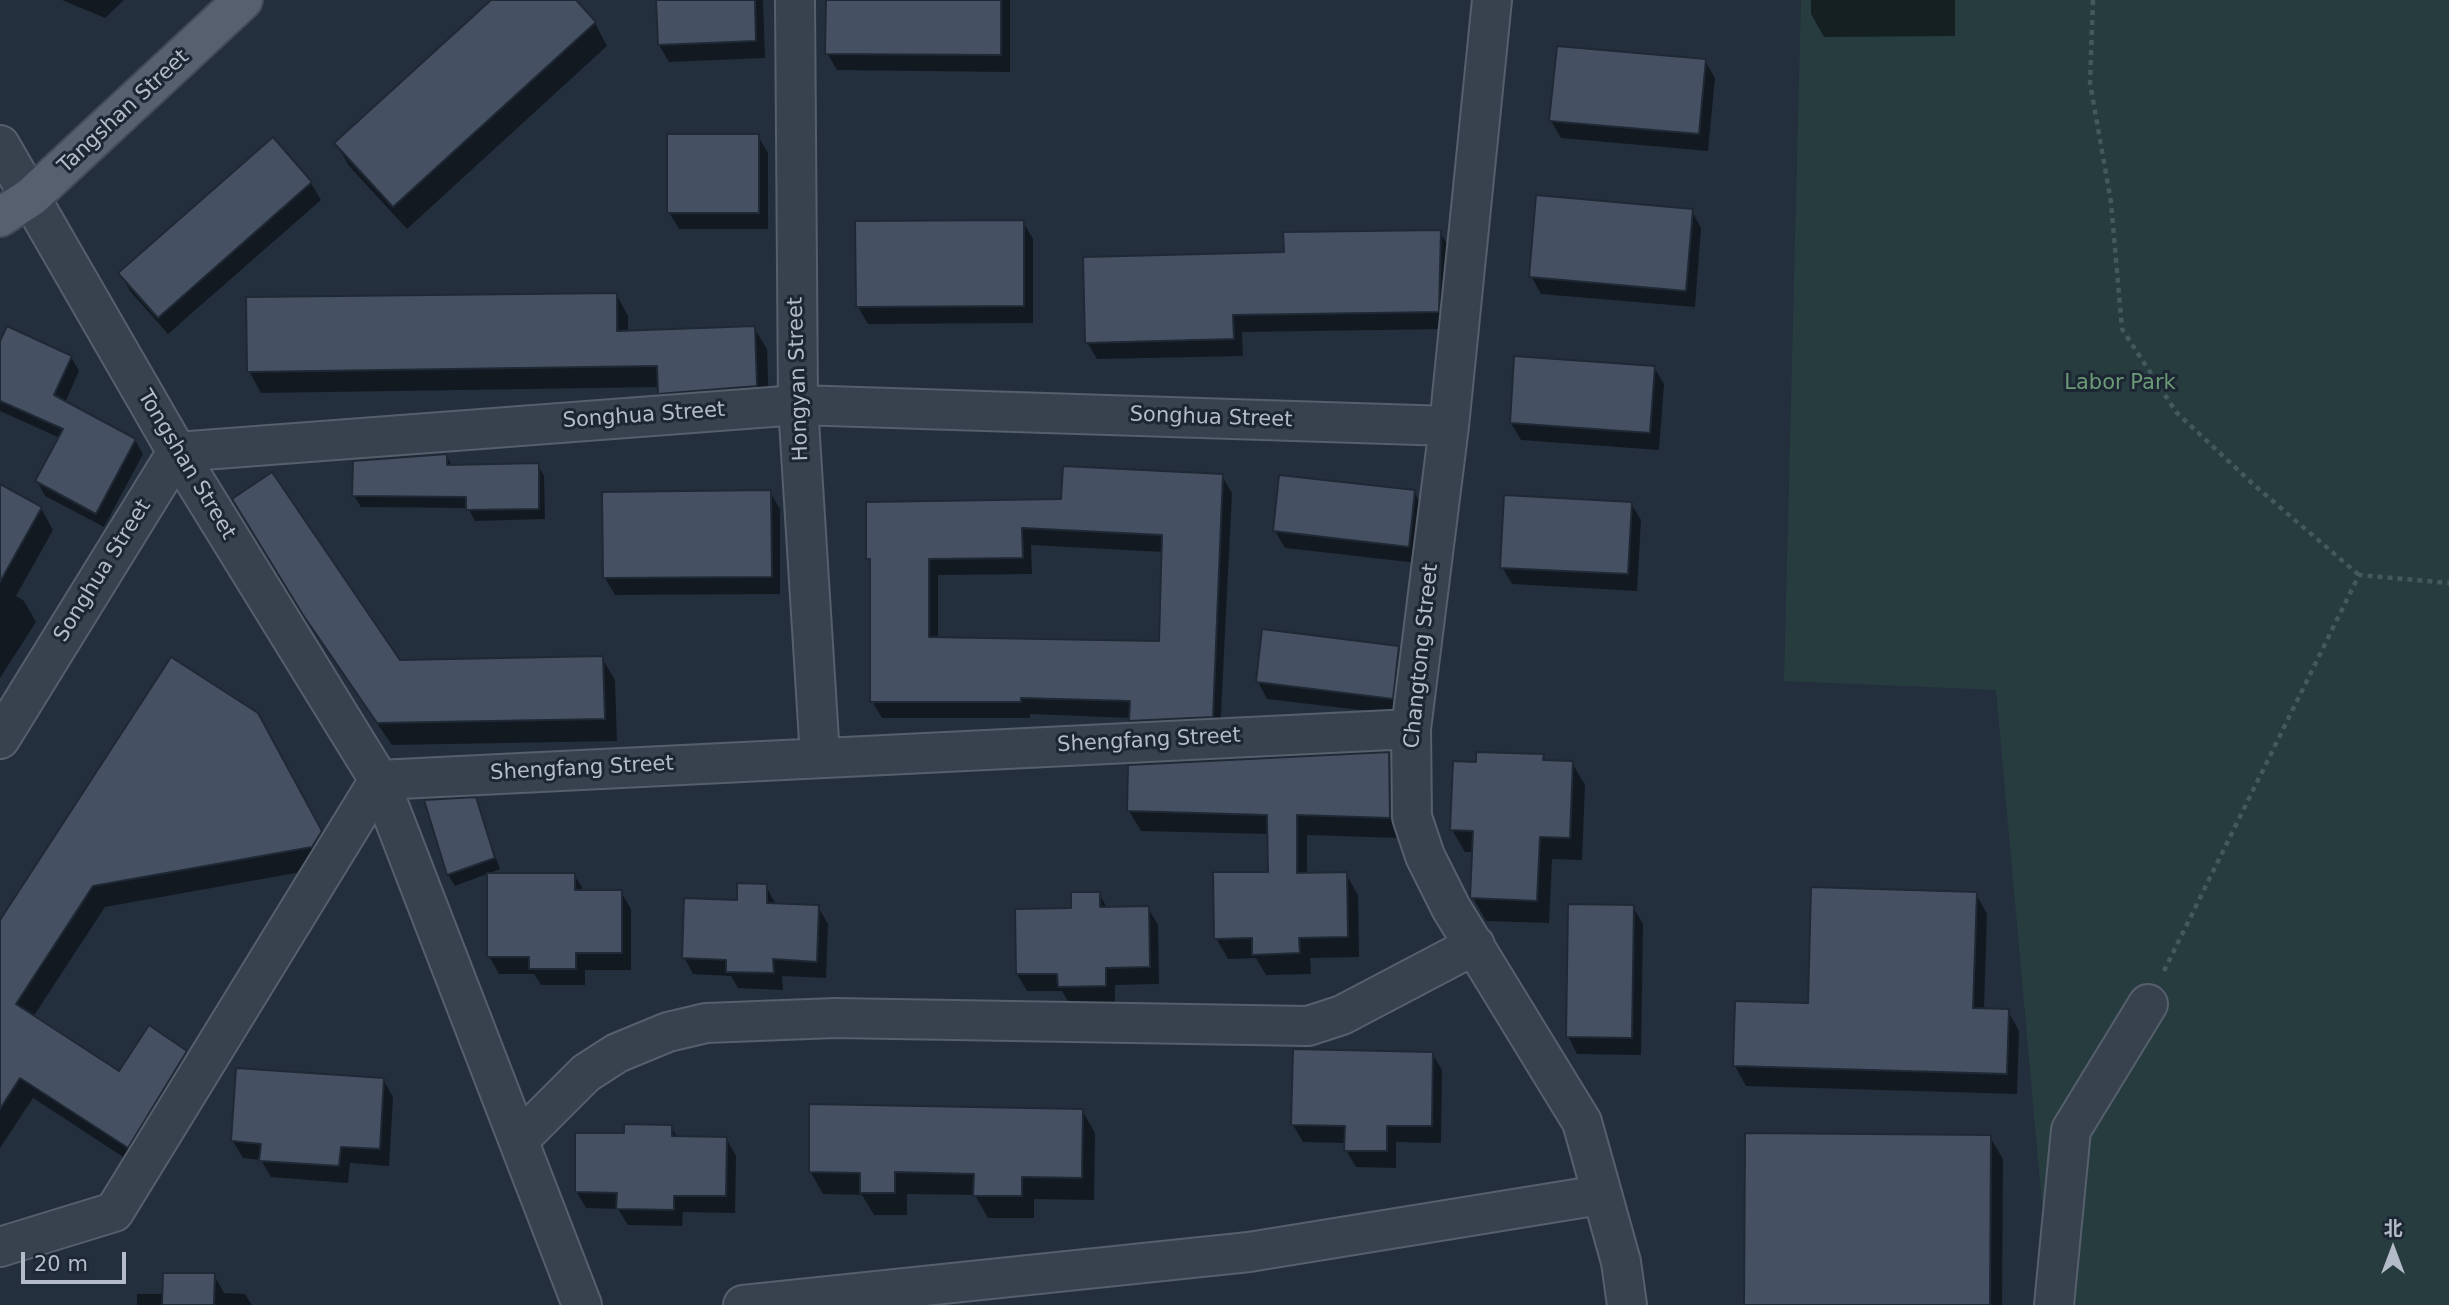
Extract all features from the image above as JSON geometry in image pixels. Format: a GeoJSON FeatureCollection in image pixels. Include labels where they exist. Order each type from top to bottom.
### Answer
{"type":"FeatureCollection","features":[{"type":"Feature","properties":{"kind":"main road","name":"Tangshan Street"},"geometry":{"type":"LineString","coordinates":[[16,207],[243,0]]}},
{"type":"Feature","properties":{"kind":"street","name":"Hongyan Street"},"geometry":{"type":"LineString","coordinates":[[795,0],[798,405],[820,757]]}},
{"type":"Feature","properties":{"kind":"street","name":"Changtong Street"},"geometry":{"type":"LineString","coordinates":[[1492,0],[1450,426],[1411,729],[1412,817],[1425,856],[1451,908],[1582,1122],[1599,1176],[1600,1195],[1621,1262],[1627,1305]]}},
{"type":"Feature","properties":{"kind":"street","name":"Tongshan Street"},"geometry":{"type":"LineString","coordinates":[[0,145],[16,207],[177,452],[379,780],[582,1305]]}},
{"type":"Feature","properties":{"kind":"street","name":"Songhua Street"},"geometry":{"type":"LineString","coordinates":[[0,739],[177,452],[798,405],[1450,426]]}},
{"type":"Feature","properties":{"kind":"street","name":"Shengfang Street"},"geometry":{"type":"LineString","coordinates":[[379,780],[1411,729]]}},
{"type":"Feature","properties":{"kind":"street"},"geometry":{"type":"LineString","coordinates":[[0,1247],[114,1212],[379,780]]}},
{"type":"Feature","properties":{"kind":"street"},"geometry":{"type":"LineString","coordinates":[[519,1140],[586,1073],[617,1053],[668,1032],[706,1023],[835,1018],[1308,1026],[1342,1015],[1475,945]]}},
{"type":"Feature","properties":{"kind":"street"},"geometry":{"type":"LineString","coordinates":[[2054,1305],[2071,1130],[2148,1004]]}},
{"type":"Feature","properties":{"kind":"street"},"geometry":{"type":"LineString","coordinates":[[743,1305],[1249,1252],[1600,1195]]}},
{"type":"Feature","properties":{"kind":"path"},"geometry":{"type":"LineString","coordinates":[[2093,0],[2090,83],[2111,202],[2122,329],[2176,412],[2254,485],[2360,575],[2449,583]]}},
{"type":"Feature","properties":{"kind":"path"},"geometry":{"type":"LineString","coordinates":[[2148,1004],[2360,575]]}},
{"type":"Feature","properties":{"kind":"green space","name":"Labor Park"},"geometry":{"type":"Polygon","coordinates":[[[1801,0],[2449,0],[2449,1305],[2051,1305],[1996,690],[1784,681],[1801,0]]]}},
{"type":"Feature","properties":{"kind":"building"},"geometry":{"type":"Polygon","coordinates":[[[491,0],[576,0],[596,22],[393,207],[334,143],[491,0]]]}},
{"type":"Feature","properties":{"kind":"building"},"geometry":{"type":"Polygon","coordinates":[[[656,0],[755,0],[756,41],[658,45],[656,0]]]}},
{"type":"Feature","properties":{"kind":"building"},"geometry":{"type":"Polygon","coordinates":[[[826,0],[1001,0],[1001,55],[825,54],[826,0]]]}},
{"type":"Feature","properties":{"kind":"building"},"geometry":{"type":"Polygon","coordinates":[[[1557,46],[1706,59],[1699,134],[1549,121],[1557,46]]]}},
{"type":"Feature","properties":{"kind":"building"},"geometry":{"type":"Polygon","coordinates":[[[667,134],[759,134],[759,213],[667,213],[667,134]]]}},
{"type":"Feature","properties":{"kind":"building"},"geometry":{"type":"Polygon","coordinates":[[[273,137],[312,182],[158,318],[118,273],[273,137]]]}},
{"type":"Feature","properties":{"kind":"building"},"geometry":{"type":"Polygon","coordinates":[[[1536,195],[1693,209],[1686,291],[1529,277],[1536,195]]]}},
{"type":"Feature","properties":{"kind":"building"},"geometry":{"type":"Polygon","coordinates":[[[1024,220],[1024,306],[856,307],[855,221],[1024,220]]]}},
{"type":"Feature","properties":{"kind":"building"},"geometry":{"type":"Polygon","coordinates":[[[1441,230],[1439,312],[1233,315],[1234,339],[1085,343],[1083,257],[1284,252],[1283,232],[1441,230]]]}},
{"type":"Feature","properties":{"kind":"building"},"geometry":{"type":"Polygon","coordinates":[[[617,293],[617,331],[755,326],[757,386],[658,394],[657,366],[247,372],[246,297],[617,293]]]}},
{"type":"Feature","properties":{"kind":"building"},"geometry":{"type":"Polygon","coordinates":[[[7,326],[72,356],[54,395],[136,439],[96,514],[35,481],[63,429],[0,401],[0,341],[7,326]]]}},
{"type":"Feature","properties":{"kind":"building"},"geometry":{"type":"Polygon","coordinates":[[[1514,356],[1655,366],[1650,433],[1510,423],[1514,356]]]}},
{"type":"Feature","properties":{"kind":"building"},"geometry":{"type":"Polygon","coordinates":[[[447,454],[447,465],[539,463],[539,509],[466,510],[466,497],[352,496],[353,461],[447,454]]]}},
{"type":"Feature","properties":{"kind":"building"},"geometry":{"type":"Polygon","coordinates":[[[1063,466],[1223,474],[1213,717],[1129,721],[1130,701],[1021,698],[1021,702],[870,702],[870,559],[866,559],[866,502],[1061,499],[1063,466]],[[1022,528],[1023,558],[929,559],[929,637],[1159,641],[1162,535],[1022,528]]]}},
{"type":"Feature","properties":{"kind":"building"},"geometry":{"type":"Polygon","coordinates":[[[272,472],[400,660],[603,656],[605,719],[377,723],[303,615],[232,499],[272,472]]]}},
{"type":"Feature","properties":{"kind":"building"},"geometry":{"type":"Polygon","coordinates":[[[1279,475],[1415,490],[1409,547],[1273,531],[1279,475]]]}},
{"type":"Feature","properties":{"kind":"building"},"geometry":{"type":"Polygon","coordinates":[[[0,484],[42,507],[0,582],[0,484]]]}},
{"type":"Feature","properties":{"kind":"building"},"geometry":{"type":"Polygon","coordinates":[[[771,490],[772,577],[603,578],[602,492],[771,490]]]}},
{"type":"Feature","properties":{"kind":"building"},"geometry":{"type":"Polygon","coordinates":[[[1504,495],[1632,502],[1628,574],[1500,568],[1504,495]]]}},
{"type":"Feature","properties":{"kind":"building"},"geometry":{"type":"Polygon","coordinates":[[[1262,629],[1399,646],[1393,699],[1256,682],[1262,629]]]}},
{"type":"Feature","properties":{"kind":"building"},"geometry":{"type":"Polygon","coordinates":[[[171,657],[258,713],[322,831],[312,847],[93,886],[16,1004],[119,1071],[149,1025],[187,1051],[128,1148],[20,1078],[0,1109],[0,920],[171,657]]]}},
{"type":"Feature","properties":{"kind":"building"},"geometry":{"type":"Polygon","coordinates":[[[1389,752],[1390,818],[1297,815],[1297,873],[1347,872],[1348,937],[1299,938],[1300,953],[1252,955],[1252,938],[1214,939],[1213,872],[1268,872],[1267,815],[1127,811],[1128,765],[1389,752]]]}},
{"type":"Feature","properties":{"kind":"building"},"geometry":{"type":"Polygon","coordinates":[[[1476,752],[1544,754],[1543,760],[1573,761],[1570,838],[1540,837],[1537,901],[1470,898],[1473,831],[1450,830],[1453,761],[1476,762],[1476,752]]]}},
{"type":"Feature","properties":{"kind":"building"},"geometry":{"type":"Polygon","coordinates":[[[476,797],[495,858],[447,875],[424,800],[476,797]]]}},
{"type":"Feature","properties":{"kind":"building"},"geometry":{"type":"Polygon","coordinates":[[[487,873],[575,873],[575,890],[622,890],[622,953],[576,953],[576,969],[529,969],[529,957],[487,957],[487,873]]]}},
{"type":"Feature","properties":{"kind":"building"},"geometry":{"type":"Polygon","coordinates":[[[737,883],[767,884],[767,903],[819,905],[817,962],[773,959],[774,973],[726,972],[726,960],[682,958],[684,898],[737,900],[737,883]]]}},
{"type":"Feature","properties":{"kind":"building"},"geometry":{"type":"Polygon","coordinates":[[[1811,887],[1977,892],[1973,1008],[2009,1009],[2007,1074],[1733,1066],[1735,1001],[1808,1003],[1811,887]]]}},
{"type":"Feature","properties":{"kind":"building"},"geometry":{"type":"Polygon","coordinates":[[[1071,892],[1100,892],[1100,907],[1149,906],[1150,967],[1106,968],[1106,986],[1058,987],[1057,974],[1016,974],[1015,909],[1071,908],[1071,892]]]}},
{"type":"Feature","properties":{"kind":"building"},"geometry":{"type":"Polygon","coordinates":[[[1568,904],[1634,905],[1632,1038],[1566,1037],[1568,904]]]}},
{"type":"Feature","properties":{"kind":"building"},"geometry":{"type":"Polygon","coordinates":[[[1293,1049],[1433,1052],[1432,1126],[1387,1126],[1387,1151],[1344,1151],[1345,1126],[1291,1125],[1293,1049]]]}},
{"type":"Feature","properties":{"kind":"building"},"geometry":{"type":"Polygon","coordinates":[[[236,1068],[384,1078],[380,1149],[341,1147],[339,1166],[259,1161],[261,1144],[231,1141],[236,1068]]]}},
{"type":"Feature","properties":{"kind":"building"},"geometry":{"type":"Polygon","coordinates":[[[809,1104],[1083,1109],[1082,1178],[1022,1177],[1022,1196],[973,1196],[974,1174],[895,1172],[895,1193],[860,1193],[860,1173],[809,1172],[809,1104]]]}},
{"type":"Feature","properties":{"kind":"building"},"geometry":{"type":"Polygon","coordinates":[[[624,1124],[672,1125],[672,1136],[727,1137],[726,1196],[674,1196],[674,1210],[616,1209],[617,1193],[575,1192],[575,1133],[624,1133],[624,1124]]]}},
{"type":"Feature","properties":{"kind":"building"},"geometry":{"type":"Polygon","coordinates":[[[1745,1133],[1991,1135],[1990,1305],[1744,1305],[1745,1133]]]}},
{"type":"Feature","properties":{"kind":"building"},"geometry":{"type":"Polygon","coordinates":[[[163,1273],[215,1273],[214,1305],[162,1305],[163,1273]]]}}]}
